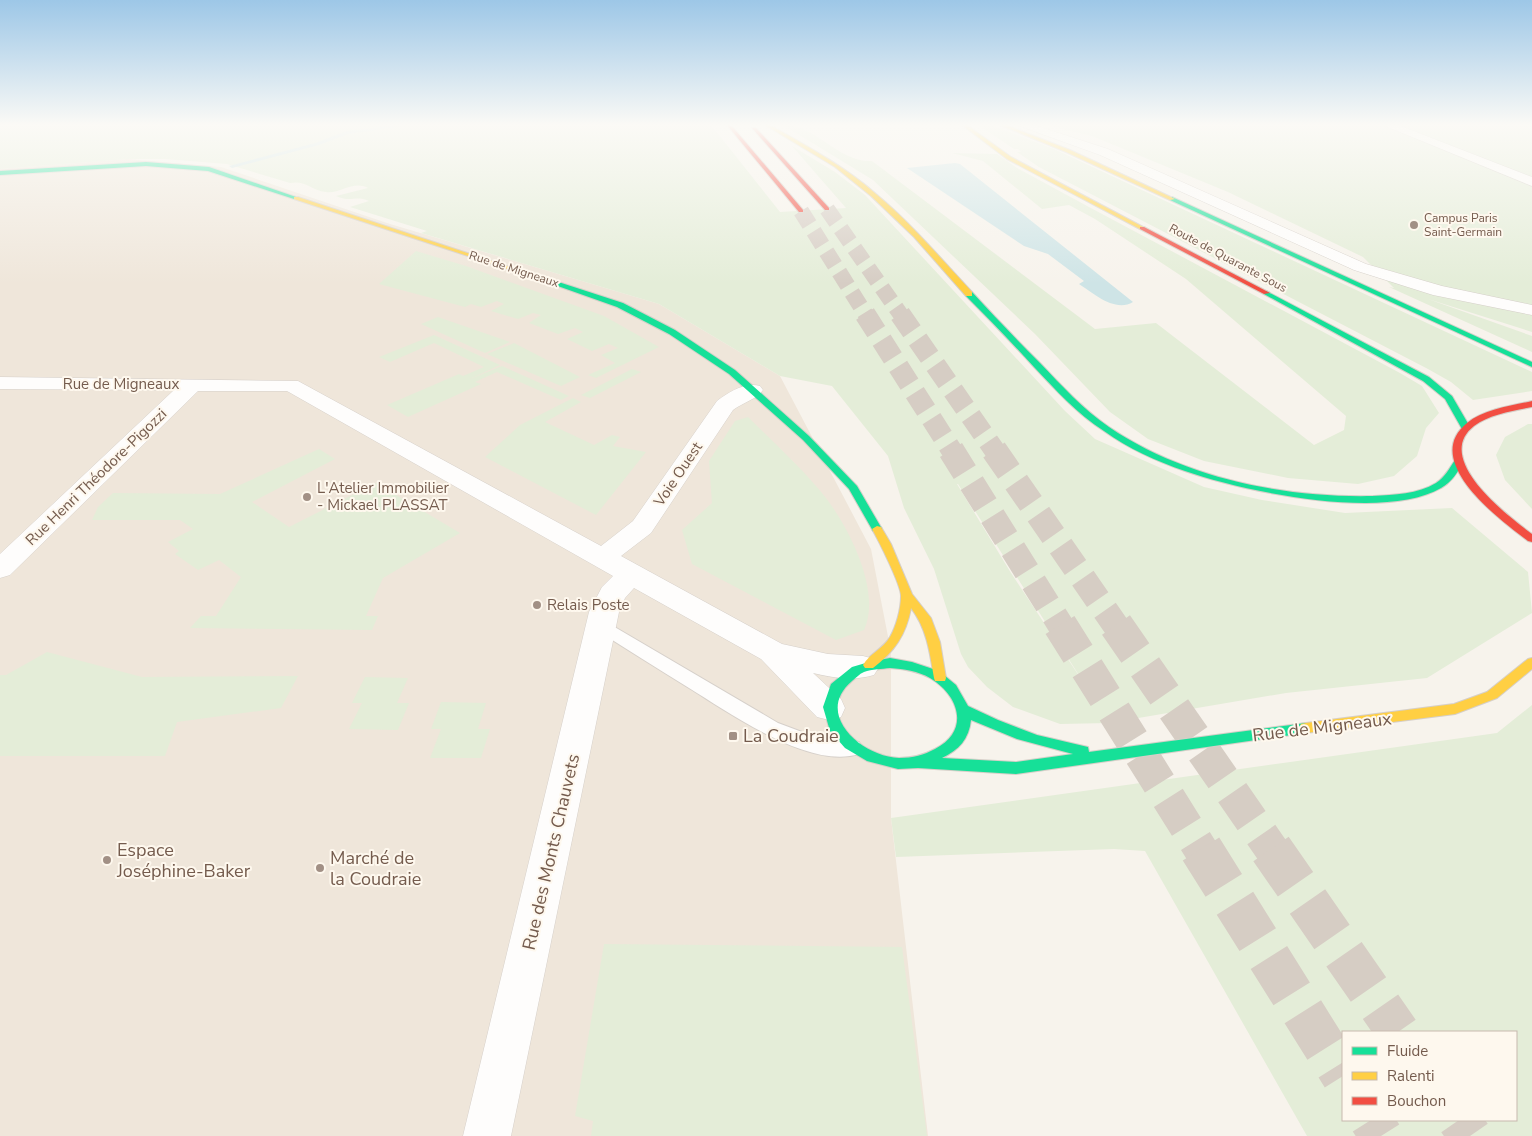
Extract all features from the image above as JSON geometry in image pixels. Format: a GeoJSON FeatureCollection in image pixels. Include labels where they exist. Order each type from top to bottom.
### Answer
{"type":"FeatureCollection","features":[{"type":"Feature","properties":{"kind":"main road","name":"Rue de Migneaux"},"geometry":{"type":"LineString","coordinates":[[236,178],[620,305],[672,332],[732,372],[806,438],[853,488],[886,544],[907,595],[925,618],[934,642],[940,678]]}},
{"type":"Feature","properties":{"kind":"main road"},"geometry":{"type":"LineString","coordinates":[[773,178],[801,211]]}},
{"type":"Feature","properties":{"kind":"main road"},"geometry":{"type":"LineString","coordinates":[[799,178],[827,209]]}},
{"type":"Feature","properties":{"kind":"main road"},"geometry":{"type":"LineString","coordinates":[[851,178],[864,186],[906,226],[1075,406],[1108,430],[1154,455],[1196,471],[1248,485],[1284,492],[1358,498],[1414,494],[1433,489],[1449,479],[1458,462]]}},
{"type":"Feature","properties":{"kind":"main road","name":"Route de Quarante Sous"},"geometry":{"type":"LineString","coordinates":[[1046,178],[1426,379],[1456,405],[1465,427]]}},
{"type":"Feature","properties":{"kind":"main road","name":"Route de Quarante Sous"},"geometry":{"type":"LineString","coordinates":[[1127,178],[1532,365]]}},
{"type":"Feature","properties":{"kind":"main road"},"geometry":{"type":"LineString","coordinates":[[1532,404],[1491,412],[1476,419],[1465,427],[1458,438],[1456,449],[1458,462],[1465,476],[1481,498],[1532,539]]}},
{"type":"Feature","properties":{"kind":"main road","name":"Rue de Migneaux"},"geometry":{"type":"LineString","coordinates":[[907,595],[905,619],[897,642],[886,654],[848,674],[837,685],[830,698],[829,708],[834,728],[852,748],[869,758],[890,764],[1016,768],[1099,755],[1454,709],[1492,695],[1531,665]]}},
{"type":"Feature","properties":{"kind":"main road","name":"Rue de Migneaux"},"geometry":{"type":"LineString","coordinates":[[866,666],[904,664],[925,670],[940,678],[956,694],[964,710],[964,727],[959,741],[947,752],[921,764]]}},
{"type":"Feature","properties":{"kind":"main road","name":"Rue de Migneaux"},"geometry":{"type":"LineString","coordinates":[[964,710],[1005,731],[1030,740],[1099,755]]}},
{"type":"Feature","properties":{"kind":"street"},"geometry":{"type":"LineString","coordinates":[[1162,178],[1360,267],[1439,291],[1532,310]]}},
{"type":"Feature","properties":{"kind":"street","name":"Rue de Migneaux"},"geometry":{"type":"LineString","coordinates":[[0,384],[291,385],[494,497],[601,559],[772,652],[806,662],[843,668],[866,666]]}},
{"type":"Feature","properties":{"kind":"street","name":"Rue Henri Théodore-Pigozzi"},"geometry":{"type":"LineString","coordinates":[[0,569],[192,385]]}},
{"type":"Feature","properties":{"kind":"street","name":"Voie Ouest"},"geometry":{"type":"LineString","coordinates":[[601,559],[642,527],[725,406],[735,398],[753,390]]}},
{"type":"Feature","properties":{"kind":"street","name":"Rue des Monts Chauvets"},"geometry":{"type":"LineString","coordinates":[[487,1136],[601,625],[612,594],[630,575]]}},
{"type":"Feature","properties":{"kind":"street","name":"Rue de Migneaux"},"geometry":{"type":"LineString","coordinates":[[772,652],[829,708]]}},
{"type":"Feature","properties":{"kind":"lane"},"geometry":{"type":"LineString","coordinates":[[601,625],[748,716],[785,735],[815,745],[852,748]]}},
{"type":"Feature","properties":{"kind":"shaded area"},"geometry":{"type":"Polygon","coordinates":[[[0,178],[254,178],[390,224],[659,304],[780,376],[871,549],[891,652],[891,818],[928,1136],[0,1136],[0,178]]]}},
{"type":"Feature","properties":{"kind":"shaded area"},"geometry":{"type":"Polygon","coordinates":[[[922,178],[978,178],[1133,302],[1119,305],[1097,297],[1079,284],[1084,281],[1048,254],[1024,246],[922,178]]]}},
{"type":"Feature","properties":{"kind":"green space"},"geometry":{"type":"Polygon","coordinates":[[[273,178],[753,178],[780,212],[846,208],[820,178],[843,178],[865,195],[1065,411],[1095,439],[1204,487],[1262,500],[1345,513],[1452,508],[1528,572],[1532,613],[1427,678],[1286,693],[1109,723],[1060,724],[1013,707],[987,687],[968,667],[961,654],[934,569],[904,508],[888,456],[832,386],[780,376],[659,304],[421,233],[427,231],[350,207],[369,201],[336,196],[368,188],[363,186],[352,186],[326,192],[300,183],[290,183],[273,178]],[[957,484],[1011,573],[1087,688],[958,484],[957,484]]]}},
{"type":"Feature","properties":{"kind":"green space"},"geometry":{"type":"Polygon","coordinates":[[[870,178],[895,178],[1095,329],[1156,323],[1314,445],[1344,430],[1346,416],[1186,279],[1095,219],[1069,205],[1042,209],[1004,178],[1035,178],[1400,373],[1422,386],[1439,413],[1426,428],[1417,456],[1394,476],[1358,484],[1288,478],[1204,461],[1148,439],[1110,412],[1035,334],[870,178]]]}},
{"type":"Feature","properties":{"kind":"green space"},"geometry":{"type":"Polygon","coordinates":[[[1060,178],[1116,178],[1532,372],[1532,391],[1473,400],[1451,382],[1060,178]]]}},
{"type":"Feature","properties":{"kind":"green space"},"geometry":{"type":"Polygon","coordinates":[[[1194,178],[1532,178],[1532,332],[1428,299],[1532,336],[1532,352],[1389,287],[1394,288],[1363,257],[1228,192],[1194,178]]]}},
{"type":"Feature","properties":{"kind":"green space"},"geometry":{"type":"Polygon","coordinates":[[[416,251],[466,266],[604,316],[659,347],[596,378],[588,375],[615,363],[601,355],[618,348],[609,344],[592,351],[567,339],[583,332],[575,328],[558,334],[529,323],[541,315],[533,313],[518,319],[491,311],[504,304],[497,301],[481,307],[471,304],[465,307],[379,284],[416,251]]]}},
{"type":"Feature","properties":{"kind":"green space"},"geometry":{"type":"Polygon","coordinates":[[[438,317],[510,342],[485,353],[421,324],[438,317]]]}},
{"type":"Feature","properties":{"kind":"green space"},"geometry":{"type":"Polygon","coordinates":[[[434,335],[500,365],[470,379],[502,366],[569,396],[561,400],[497,372],[475,382],[481,384],[408,417],[387,405],[459,374],[463,376],[484,367],[434,343],[390,362],[379,357],[434,335]]]}},
{"type":"Feature","properties":{"kind":"green space"},"geometry":{"type":"Polygon","coordinates":[[[514,343],[580,377],[561,386],[487,354],[514,343]]]}},
{"type":"Feature","properties":{"kind":"green space"},"geometry":{"type":"Polygon","coordinates":[[[632,369],[641,372],[590,398],[581,395],[632,369]]]}},
{"type":"Feature","properties":{"kind":"green space"},"geometry":{"type":"Polygon","coordinates":[[[573,398],[581,402],[545,422],[594,445],[612,435],[620,437],[613,446],[646,452],[596,515],[485,457],[520,425],[573,398]]]}},
{"type":"Feature","properties":{"kind":"green space"},"geometry":{"type":"Polygon","coordinates":[[[748,417],[817,487],[844,526],[853,543],[866,579],[869,598],[868,615],[864,630],[836,640],[692,564],[682,530],[712,503],[709,461],[735,421],[748,417]]]}},
{"type":"Feature","properties":{"kind":"green space"},"geometry":{"type":"Polygon","coordinates":[[[1528,424],[1532,424],[1532,509],[1505,480],[1496,455],[1505,437],[1528,424]]]}},
{"type":"Feature","properties":{"kind":"green space"},"geometry":{"type":"Polygon","coordinates":[[[319,449],[335,459],[252,502],[289,527],[376,483],[460,533],[383,578],[366,616],[378,616],[372,630],[190,628],[201,616],[216,616],[241,577],[219,560],[198,570],[175,554],[179,551],[168,542],[193,529],[180,520],[92,520],[98,507],[113,493],[220,494],[319,449]]]}},
{"type":"Feature","properties":{"kind":"green space"},"geometry":{"type":"Polygon","coordinates":[[[47,652],[142,677],[298,676],[281,708],[177,722],[165,756],[0,756],[0,675],[6,675],[47,652]]]}},
{"type":"Feature","properties":{"kind":"green space"},"geometry":{"type":"Polygon","coordinates":[[[365,677],[408,678],[397,703],[409,703],[398,730],[349,729],[362,703],[352,703],[365,677]]]}},
{"type":"Feature","properties":{"kind":"green space"},"geometry":{"type":"Polygon","coordinates":[[[441,702],[486,703],[478,729],[490,729],[481,758],[430,758],[441,729],[431,729],[441,702]]]}},
{"type":"Feature","properties":{"kind":"green space"},"geometry":{"type":"Polygon","coordinates":[[[1532,705],[1532,1136],[1307,1136],[1145,851],[1114,849],[896,857],[891,818],[1497,733],[1532,705]]]}},
{"type":"Feature","properties":{"kind":"green space"},"geometry":{"type":"Polygon","coordinates":[[[604,944],[902,947],[927,1136],[591,1136],[593,1121],[575,1116],[604,944]]]}},
{"type":"Feature","properties":{"kind":"tunnel"},"geometry":{"type":"LineString","coordinates":[[827,209],[901,315]]}},
{"type":"Feature","properties":{"kind":"tunnel"},"geometry":{"type":"LineString","coordinates":[[801,211],[866,315]]}},
{"type":"Feature","properties":{"kind":"tunnel"},"geometry":{"type":"LineString","coordinates":[[865,314],[952,451]]}},
{"type":"Feature","properties":{"kind":"tunnel"},"geometry":{"type":"LineString","coordinates":[[900,314],[995,451]]}},
{"type":"Feature","properties":{"kind":"tunnel"},"geometry":{"type":"LineString","coordinates":[[951,450],[1061,626]]}},
{"type":"Feature","properties":{"kind":"tunnel"},"geometry":{"type":"LineString","coordinates":[[994,450],[1116,626]]}},
{"type":"Feature","properties":{"kind":"tunnel"},"geometry":{"type":"LineString","coordinates":[[1060,625],[1201,850]]}},
{"type":"Feature","properties":{"kind":"tunnel"},"geometry":{"type":"LineString","coordinates":[[1116,625],[1272,850]]}},
{"type":"Feature","properties":{"kind":"tunnel"},"geometry":{"type":"LineString","coordinates":[[1201,849],[1342,1074]]}},
{"type":"Feature","properties":{"kind":"tunnel"},"geometry":{"type":"LineString","coordinates":[[1271,849],[1397,1031]]}},
{"type":"Feature","properties":{"kind":"tunnel"},"geometry":{"type":"LineString","coordinates":[[1372,1121],[1381,1136]]}},
{"type":"Feature","properties":{"kind":"tunnel"},"geometry":{"type":"LineString","coordinates":[[1460,1121],[1470,1136]]}},
{"type":"Feature","properties":{"kind":"traffic: fast"},"geometry":{"type":"LineString","coordinates":[[236,178],[296,198]]}},
{"type":"Feature","properties":{"kind":"traffic: fast"},"geometry":{"type":"LineString","coordinates":[[1172,199],[1532,365]]}},
{"type":"Feature","properties":{"kind":"traffic: fast"},"geometry":{"type":"LineString","coordinates":[[540,278],[620,305],[672,332],[732,372],[806,438],[853,488],[877,529]]}},
{"type":"Feature","properties":{"kind":"traffic: fast"},"geometry":{"type":"LineString","coordinates":[[1266,293],[1426,379],[1449,398],[1465,427]]}},
{"type":"Feature","properties":{"kind":"traffic: fast"},"geometry":{"type":"LineString","coordinates":[[969,294],[1085,413],[1132,445],[1187,469],[1238,484],[1265,489],[1328,498],[1360,499],[1390,498],[1416,494],[1436,487],[1449,476],[1458,462]]}},
{"type":"Feature","properties":{"kind":"traffic: fast"},"geometry":{"type":"LineString","coordinates":[[890,663],[923,669],[934,674],[952,689],[963,708],[964,719],[963,729],[958,739],[950,748],[924,761],[898,764],[872,757],[850,744],[835,727],[830,707],[836,688],[861,668],[890,663]]}},
{"type":"Feature","properties":{"kind":"traffic: fast"},"geometry":{"type":"LineString","coordinates":[[964,710],[1022,735],[1083,751]]}},
{"type":"Feature","properties":{"kind":"traffic: fast"},"geometry":{"type":"LineString","coordinates":[[921,763],[1016,768],[1306,728]]}},
{"type":"Feature","properties":{"kind":"traffic: slow"},"geometry":{"type":"LineString","coordinates":[[853,178],[888,208],[969,294]]}},
{"type":"Feature","properties":{"kind":"traffic: slow"},"geometry":{"type":"LineString","coordinates":[[1047,178],[1142,228]]}},
{"type":"Feature","properties":{"kind":"traffic: slow"},"geometry":{"type":"LineString","coordinates":[[1127,178],[1172,199]]}},
{"type":"Feature","properties":{"kind":"traffic: slow"},"geometry":{"type":"LineString","coordinates":[[296,198],[540,278]]}},
{"type":"Feature","properties":{"kind":"traffic: slow"},"geometry":{"type":"LineString","coordinates":[[877,529],[886,544],[907,595],[925,618],[934,642],[940,678]]}},
{"type":"Feature","properties":{"kind":"traffic: slow"},"geometry":{"type":"LineString","coordinates":[[869,665],[893,643],[901,627],[907,595]]}},
{"type":"Feature","properties":{"kind":"traffic: slow"},"geometry":{"type":"LineString","coordinates":[[1306,728],[1455,709],[1492,695],[1532,662]]}},
{"type":"Feature","properties":{"kind":"traffic: jam"},"geometry":{"type":"LineString","coordinates":[[773,178],[801,211]]}},
{"type":"Feature","properties":{"kind":"traffic: jam"},"geometry":{"type":"LineString","coordinates":[[799,178],[827,209]]}},
{"type":"Feature","properties":{"kind":"traffic: jam"},"geometry":{"type":"LineString","coordinates":[[1142,228],[1266,293]]}},
{"type":"Feature","properties":{"kind":"traffic: jam"},"geometry":{"type":"LineString","coordinates":[[1532,404],[1508,409],[1471,424],[1461,436],[1457,449],[1460,464],[1468,479],[1480,494],[1508,521],[1532,539]]}},
{"type":"Feature","properties":{"kind":"place","name":"Campus Paris Saint-Germain"},"geometry":{"type":"Point","coordinates":[1414,225]}},
{"type":"Feature","properties":{"kind":"place","name":"L'Atelier Immobilier - Mickael PLASSAT"},"geometry":{"type":"Point","coordinates":[307,497]}},
{"type":"Feature","properties":{"kind":"place","name":"Relais Poste"},"geometry":{"type":"Point","coordinates":[537,605]}},
{"type":"Feature","properties":{"kind":"place","name":"La Coudraie"},"geometry":{"type":"Point","coordinates":[733,736]}},
{"type":"Feature","properties":{"kind":"place","name":"Espace Joséphine-Baker"},"geometry":{"type":"Point","coordinates":[107,860]}},
{"type":"Feature","properties":{"kind":"place","name":"Marché de la Coudraie"},"geometry":{"type":"Point","coordinates":[320,868]}}]}
